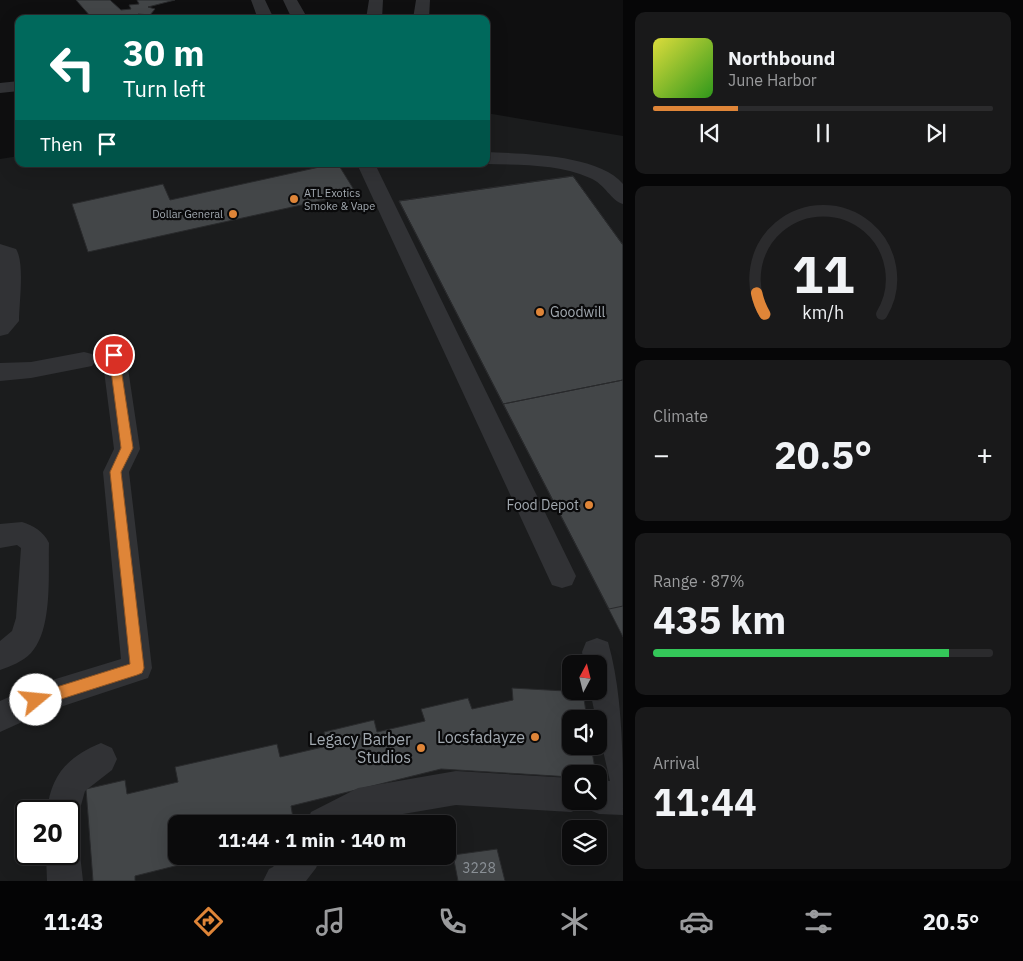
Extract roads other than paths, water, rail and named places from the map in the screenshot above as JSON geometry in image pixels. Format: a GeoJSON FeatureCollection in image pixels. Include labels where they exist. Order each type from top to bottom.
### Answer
{"type":"FeatureCollection","features":[{"type":"Feature","properties":{"kind":"street"},"geometry":{"type":"LineString","coordinates":[[258,0],[264,15]]}},
{"type":"Feature","properties":{"kind":"street"},"geometry":{"type":"LineString","coordinates":[[290,0],[298,15]]}},
{"type":"Feature","properties":{"kind":"street"},"geometry":{"type":"LineString","coordinates":[[374,15],[376,0]]}},
{"type":"Feature","properties":{"kind":"street"},"geometry":{"type":"LineString","coordinates":[[422,15],[424,0]]}},
{"type":"Feature","properties":{"kind":"street"},"geometry":{"type":"LineString","coordinates":[[0,88],[15,86]]}},
{"type":"Feature","properties":{"kind":"street"},"geometry":{"type":"LineString","coordinates":[[490,158],[544,162],[592,171],[609,180],[623,198]]}},
{"type":"Feature","properties":{"kind":"street"},"geometry":{"type":"LineString","coordinates":[[367,167],[562,576]]}},
{"type":"Feature","properties":{"kind":"street"},"geometry":{"type":"LineString","coordinates":[[0,251],[9,254],[10,269],[8,321],[0,328]]}},
{"type":"Feature","properties":{"kind":"street"},"geometry":{"type":"LineString","coordinates":[[0,717],[36,700],[137,668],[116,472],[127,448],[114,355]]}},
{"type":"Feature","properties":{"kind":"street"},"geometry":{"type":"LineString","coordinates":[[0,372],[31,370],[84,360]]}},
{"type":"Feature","properties":{"kind":"street"},"geometry":{"type":"LineString","coordinates":[[0,536],[22,533],[35,543],[30,618],[25,638],[8,653],[0,656]]}},
{"type":"Feature","properties":{"kind":"street"},"geometry":{"type":"LineString","coordinates":[[597,652],[618,722],[623,772]]}},
{"type":"Feature","properties":{"kind":"street"},"geometry":{"type":"LineString","coordinates":[[65,800],[65,794],[75,775],[101,759]]}},
{"type":"Feature","properties":{"kind":"street"},"geometry":{"type":"LineString","coordinates":[[340,815],[358,805],[456,788],[562,794]]}},
{"type":"Feature","properties":{"kind":"street"},"geometry":{"type":"LineString","coordinates":[[607,797],[623,798]]}},
{"type":"Feature","properties":{"kind":"street"},"geometry":{"type":"LineString","coordinates":[[64,865],[65,881]]}},
{"type":"Feature","properties":{"kind":"street"},"geometry":{"type":"LineString","coordinates":[[281,881],[285,880],[297,865]]}},
{"type":"Feature","properties":{"kind":"place","name":"ATL Exotics Smoke & Vape"},"geometry":{"type":"Point","coordinates":[294,199]}},
{"type":"Feature","properties":{"kind":"place","name":"Dollar General"},"geometry":{"type":"Point","coordinates":[233,214]}},
{"type":"Feature","properties":{"kind":"place","name":"Goodwill"},"geometry":{"type":"Point","coordinates":[540,312]}},
{"type":"Feature","properties":{"kind":"place","name":"Food Depot"},"geometry":{"type":"Point","coordinates":[589,505]}},
{"type":"Feature","properties":{"kind":"place","name":"Locsfadayze"},"geometry":{"type":"Point","coordinates":[535,737]}},
{"type":"Feature","properties":{"kind":"place","name":"Legacy Barber Studios"},"geometry":{"type":"Point","coordinates":[421,748]}}]}
